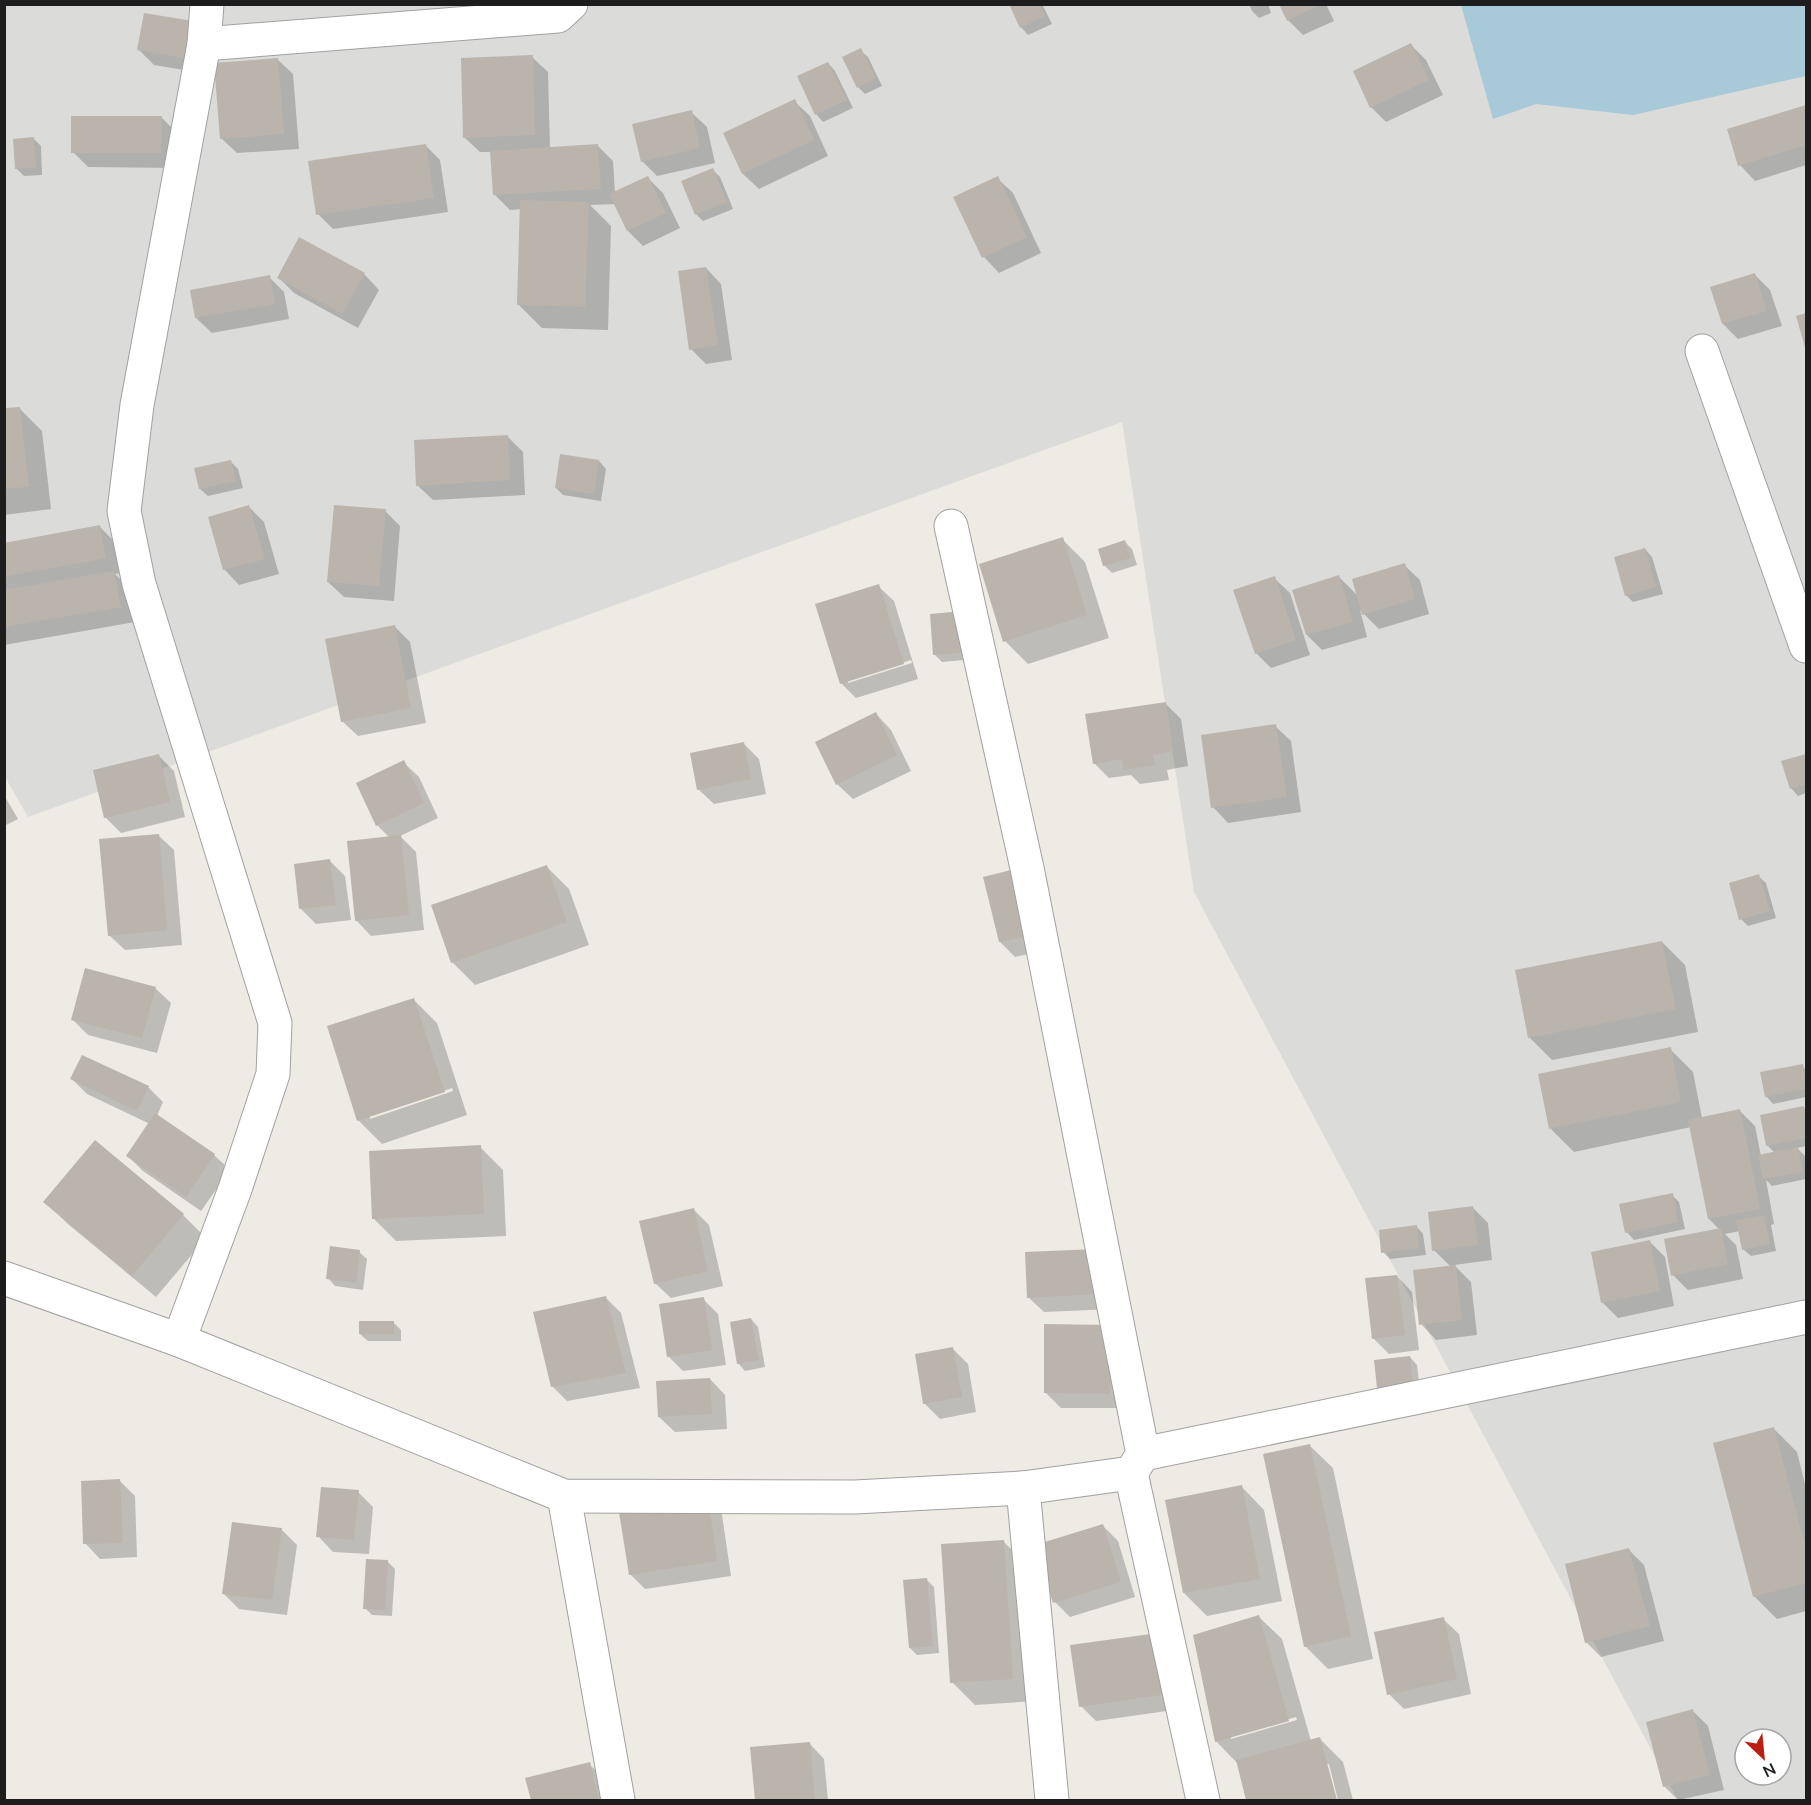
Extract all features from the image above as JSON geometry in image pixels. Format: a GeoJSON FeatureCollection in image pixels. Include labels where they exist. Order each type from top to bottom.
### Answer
{"type":"FeatureCollection","features":[{"type":"Feature","properties":{"kind":"street"},"geometry":{"type":"LineString","coordinates":[[179,1340],[236,1190],[273,1074],[275,1023],[139,584],[124,511],[137,405],[204,44],[207,4]]}},
{"type":"Feature","properties":{"kind":"street"},"geometry":{"type":"LineString","coordinates":[[204,44],[558,16],[571,4]]}},
{"type":"Feature","properties":{"kind":"street"},"geometry":{"type":"LineString","coordinates":[[1702,351],[1806,646]]}},
{"type":"Feature","properties":{"kind":"street"},"geometry":{"type":"LineString","coordinates":[[951,526],[1027,868],[1137,1464],[1203,1800]]}},
{"type":"Feature","properties":{"kind":"street"},"geometry":{"type":"LineString","coordinates":[[4,1278],[179,1340],[564,1496],[855,1497],[1023,1488],[1806,1317]]}},
{"type":"Feature","properties":{"kind":"street"},"geometry":{"type":"LineString","coordinates":[[1023,1488],[1053,1800]]}},
{"type":"Feature","properties":{"kind":"street"},"geometry":{"type":"LineString","coordinates":[[564,1496],[618,1800]]}},
{"type":"Feature","properties":{"kind":"shaded area"},"geometry":{"type":"Polygon","coordinates":[[[5,5],[1806,5],[1806,1800],[1678,1800],[1194,892],[1122,422],[28,817],[5,777],[5,5]]]}},
{"type":"Feature","properties":{"kind":"water"},"geometry":{"type":"Polygon","coordinates":[[[1461,5],[1806,5],[1806,76],[1633,115],[1536,104],[1493,119],[1461,5]]]}},
{"type":"Feature","properties":{"kind":"building"},"geometry":{"type":"Polygon","coordinates":[[[1009,4],[1040,4],[1045,16],[1020,28],[1009,4]]]}},
{"type":"Feature","properties":{"kind":"building"},"geometry":{"type":"Polygon","coordinates":[[[1279,4],[1322,4],[1287,21],[1279,4]]]}},
{"type":"Feature","properties":{"kind":"building"},"geometry":{"type":"Polygon","coordinates":[[[144,13],[193,21],[187,59],[137,50],[144,13]]]}},
{"type":"Feature","properties":{"kind":"building"},"geometry":{"type":"Polygon","coordinates":[[[1411,43],[1429,80],[1370,108],[1353,71],[1411,43]]]}},
{"type":"Feature","properties":{"kind":"building"},"geometry":{"type":"Polygon","coordinates":[[[861,48],[876,78],[857,88],[842,57],[861,48]]]}},
{"type":"Feature","properties":{"kind":"building"},"geometry":{"type":"Polygon","coordinates":[[[533,55],[535,135],[463,138],[461,58],[533,55]]]}},
{"type":"Feature","properties":{"kind":"building"},"geometry":{"type":"Polygon","coordinates":[[[278,58],[284,134],[220,139],[214,63],[278,58]]]}},
{"type":"Feature","properties":{"kind":"building"},"geometry":{"type":"Polygon","coordinates":[[[828,62],[847,100],[815,115],[797,76],[828,62]]]}},
{"type":"Feature","properties":{"kind":"building"},"geometry":{"type":"Polygon","coordinates":[[[795,99],[814,140],[742,174],[723,133],[795,99]]]}},
{"type":"Feature","properties":{"kind":"building"},"geometry":{"type":"Polygon","coordinates":[[[1806,105],[1806,145],[1738,166],[1727,129],[1806,105]]]}},
{"type":"Feature","properties":{"kind":"building"},"geometry":{"type":"Polygon","coordinates":[[[692,110],[700,148],[641,162],[632,124],[692,110]]]}},
{"type":"Feature","properties":{"kind":"building"},"geometry":{"type":"Polygon","coordinates":[[[71,116],[162,116],[161,153],[71,153],[71,116]]]}},
{"type":"Feature","properties":{"kind":"building"},"geometry":{"type":"Polygon","coordinates":[[[34,137],[36,168],[15,169],[13,139],[34,137]]]}},
{"type":"Feature","properties":{"kind":"building"},"geometry":{"type":"Polygon","coordinates":[[[426,144],[434,198],[316,215],[308,161],[426,144]]]}},
{"type":"Feature","properties":{"kind":"building"},"geometry":{"type":"Polygon","coordinates":[[[598,144],[601,189],[493,195],[490,151],[598,144]]]}},
{"type":"Feature","properties":{"kind":"building"},"geometry":{"type":"Polygon","coordinates":[[[713,168],[727,202],[695,215],[681,181],[713,168]]]}},
{"type":"Feature","properties":{"kind":"building"},"geometry":{"type":"Polygon","coordinates":[[[648,176],[666,213],[627,231],[609,194],[648,176]]]}},
{"type":"Feature","properties":{"kind":"building"},"geometry":{"type":"Polygon","coordinates":[[[998,176],[1027,237],[982,258],[953,197],[998,176]]]}},
{"type":"Feature","properties":{"kind":"building"},"geometry":{"type":"Polygon","coordinates":[[[520,200],[589,202],[585,307],[517,305],[520,200]]]}},
{"type":"Feature","properties":{"kind":"building"},"geometry":{"type":"Polygon","coordinates":[[[299,237],[365,273],[342,314],[277,278],[299,237]]]}},
{"type":"Feature","properties":{"kind":"building"},"geometry":{"type":"Polygon","coordinates":[[[706,267],[718,345],[689,350],[678,271],[706,267]]]}},
{"type":"Feature","properties":{"kind":"building"},"geometry":{"type":"Polygon","coordinates":[[[1755,273],[1767,311],[1722,324],[1710,287],[1755,273]]]}},
{"type":"Feature","properties":{"kind":"building"},"geometry":{"type":"Polygon","coordinates":[[[270,275],[275,304],[195,318],[190,290],[270,275]]]}},
{"type":"Feature","properties":{"kind":"building"},"geometry":{"type":"Polygon","coordinates":[[[1806,313],[1806,351],[1796,316],[1806,313]]]}},
{"type":"Feature","properties":{"kind":"building"},"geometry":{"type":"Polygon","coordinates":[[[20,407],[29,487],[5,489],[5,408],[20,407]]]}},
{"type":"Feature","properties":{"kind":"building"},"geometry":{"type":"Polygon","coordinates":[[[508,435],[510,480],[416,486],[414,440],[508,435]]]}},
{"type":"Feature","properties":{"kind":"building"},"geometry":{"type":"Polygon","coordinates":[[[560,454],[599,460],[594,494],[555,488],[560,454]]]}},
{"type":"Feature","properties":{"kind":"building"},"geometry":{"type":"Polygon","coordinates":[[[231,460],[236,481],[199,489],[194,468],[231,460]]]}},
{"type":"Feature","properties":{"kind":"building"},"geometry":{"type":"Polygon","coordinates":[[[249,505],[265,559],[223,570],[208,517],[249,505]]]}},
{"type":"Feature","properties":{"kind":"building"},"geometry":{"type":"Polygon","coordinates":[[[334,505],[386,509],[379,586],[327,582],[334,505]]]}},
{"type":"Feature","properties":{"kind":"building"},"geometry":{"type":"Polygon","coordinates":[[[100,525],[106,558],[4,577],[4,543],[100,525]]]}},
{"type":"Feature","properties":{"kind":"building"},"geometry":{"type":"Polygon","coordinates":[[[1063,537],[1087,615],[1003,642],[979,564],[1063,537]]]}},
{"type":"Feature","properties":{"kind":"building"},"geometry":{"type":"Polygon","coordinates":[[[1125,540],[1131,558],[1103,566],[1098,549],[1125,540]]]}},
{"type":"Feature","properties":{"kind":"building"},"geometry":{"type":"Polygon","coordinates":[[[1645,548],[1656,587],[1625,596],[1614,557],[1645,548]]]}},
{"type":"Feature","properties":{"kind":"building"},"geometry":{"type":"Polygon","coordinates":[[[1405,563],[1415,599],[1362,615],[1352,579],[1405,563]]]}},
{"type":"Feature","properties":{"kind":"building"},"geometry":{"type":"Polygon","coordinates":[[[114,571],[121,607],[4,627],[4,590],[114,571]]]}},
{"type":"Feature","properties":{"kind":"building"},"geometry":{"type":"Polygon","coordinates":[[[1339,575],[1353,622],[1306,635],[1292,590],[1339,575]]]}},
{"type":"Feature","properties":{"kind":"building"},"geometry":{"type":"Polygon","coordinates":[[[1275,576],[1296,640],[1255,654],[1233,590],[1275,576]]]}},
{"type":"Feature","properties":{"kind":"building"},"geometry":{"type":"Polygon","coordinates":[[[879,584],[904,664],[840,684],[815,604],[879,584]]]}},
{"type":"Feature","properties":{"kind":"building"},"geometry":{"type":"Polygon","coordinates":[[[964,611],[967,652],[933,655],[930,614],[964,611]]]}},
{"type":"Feature","properties":{"kind":"building"},"geometry":{"type":"Polygon","coordinates":[[[395,625],[411,708],[341,722],[325,639],[395,625]]]}},
{"type":"Feature","properties":{"kind":"building"},"geometry":{"type":"Polygon","coordinates":[[[1166,702],[1173,751],[1153,755],[1155,765],[1124,770],[1122,759],[1093,764],[1085,714],[1166,702]]]}},
{"type":"Feature","properties":{"kind":"building"},"geometry":{"type":"Polygon","coordinates":[[[876,712],[897,755],[836,785],[815,742],[876,712]]]}},
{"type":"Feature","properties":{"kind":"building"},"geometry":{"type":"Polygon","coordinates":[[[1276,724],[1287,797],[1211,808],[1201,735],[1276,724]]]}},
{"type":"Feature","properties":{"kind":"building"},"geometry":{"type":"Polygon","coordinates":[[[744,742],[751,779],[697,790],[690,753],[744,742]]]}},
{"type":"Feature","properties":{"kind":"building"},"geometry":{"type":"Polygon","coordinates":[[[159,754],[170,802],[104,818],[93,770],[159,754]]]}},
{"type":"Feature","properties":{"kind":"building"},"geometry":{"type":"Polygon","coordinates":[[[1806,754],[1806,784],[1790,789],[1781,761],[1806,754]]]}},
{"type":"Feature","properties":{"kind":"building"},"geometry":{"type":"Polygon","coordinates":[[[404,760],[424,803],[376,826],[356,783],[404,760]]]}},
{"type":"Feature","properties":{"kind":"building"},"geometry":{"type":"Polygon","coordinates":[[[159,834],[167,930],[108,936],[99,839],[159,834]]]}},
{"type":"Feature","properties":{"kind":"building"},"geometry":{"type":"Polygon","coordinates":[[[401,835],[409,915],[355,921],[347,841],[401,835]]]}},
{"type":"Feature","properties":{"kind":"building"},"geometry":{"type":"Polygon","coordinates":[[[330,859],[336,905],[299,909],[294,864],[330,859]]]}},
{"type":"Feature","properties":{"kind":"building"},"geometry":{"type":"Polygon","coordinates":[[[547,865],[567,922],[451,963],[431,905],[547,865]]]}},
{"type":"Feature","properties":{"kind":"building"},"geometry":{"type":"Polygon","coordinates":[[[1011,870],[1027,936],[999,942],[983,877],[1011,870]]]}},
{"type":"Feature","properties":{"kind":"building"},"geometry":{"type":"Polygon","coordinates":[[[1759,874],[1770,911],[1739,920],[1729,883],[1759,874]]]}},
{"type":"Feature","properties":{"kind":"building"},"geometry":{"type":"Polygon","coordinates":[[[1662,941],[1676,1009],[1528,1038],[1515,970],[1662,941]]]}},
{"type":"Feature","properties":{"kind":"building"},"geometry":{"type":"Polygon","coordinates":[[[85,968],[156,987],[142,1038],[71,1020],[85,968]]]}},
{"type":"Feature","properties":{"kind":"building"},"geometry":{"type":"Polygon","coordinates":[[[414,998],[445,1092],[357,1121],[327,1026],[414,998]]]}},
{"type":"Feature","properties":{"kind":"building"},"geometry":{"type":"Polygon","coordinates":[[[1671,1047],[1681,1102],[1549,1129],[1538,1074],[1671,1047]]]}},
{"type":"Feature","properties":{"kind":"building"},"geometry":{"type":"Polygon","coordinates":[[[82,1055],[149,1086],[137,1111],[70,1079],[82,1055]]]}},
{"type":"Feature","properties":{"kind":"building"},"geometry":{"type":"Polygon","coordinates":[[[1803,1064],[1806,1089],[1765,1097],[1760,1072],[1803,1064]]]}},
{"type":"Feature","properties":{"kind":"building"},"geometry":{"type":"Polygon","coordinates":[[[1804,1106],[1806,1138],[1766,1146],[1760,1115],[1804,1106]]]}},
{"type":"Feature","properties":{"kind":"building"},"geometry":{"type":"Polygon","coordinates":[[[1740,1109],[1760,1209],[1708,1219],[1688,1120],[1740,1109]]]}},
{"type":"Feature","properties":{"kind":"building"},"geometry":{"type":"Polygon","coordinates":[[[155,1113],[215,1154],[186,1197],[126,1156],[155,1113]]]}},
{"type":"Feature","properties":{"kind":"building"},"geometry":{"type":"Polygon","coordinates":[[[95,1140],[184,1214],[132,1276],[43,1202],[95,1140]]]}},
{"type":"Feature","properties":{"kind":"building"},"geometry":{"type":"Polygon","coordinates":[[[481,1145],[484,1214],[372,1219],[369,1151],[481,1145]]]}},
{"type":"Feature","properties":{"kind":"building"},"geometry":{"type":"Polygon","coordinates":[[[1798,1147],[1803,1172],[1763,1179],[1758,1155],[1798,1147]]]}},
{"type":"Feature","properties":{"kind":"building"},"geometry":{"type":"Polygon","coordinates":[[[1673,1193],[1678,1222],[1625,1233],[1619,1204],[1673,1193]]]}},
{"type":"Feature","properties":{"kind":"building"},"geometry":{"type":"Polygon","coordinates":[[[1473,1206],[1478,1245],[1432,1251],[1428,1212],[1473,1206]]]}},
{"type":"Feature","properties":{"kind":"building"},"geometry":{"type":"Polygon","coordinates":[[[694,1208],[708,1271],[654,1284],[639,1221],[694,1208]]]}},
{"type":"Feature","properties":{"kind":"building"},"geometry":{"type":"Polygon","coordinates":[[[1764,1215],[1770,1244],[1742,1250],[1736,1220],[1764,1215]]]}},
{"type":"Feature","properties":{"kind":"building"},"geometry":{"type":"Polygon","coordinates":[[[1417,1225],[1419,1248],[1381,1253],[1379,1230],[1417,1225]]]}},
{"type":"Feature","properties":{"kind":"building"},"geometry":{"type":"Polygon","coordinates":[[[1721,1228],[1728,1264],[1671,1276],[1664,1239],[1721,1228]]]}},
{"type":"Feature","properties":{"kind":"building"},"geometry":{"type":"Polygon","coordinates":[[[1650,1240],[1660,1291],[1601,1303],[1591,1252],[1650,1240]]]}},
{"type":"Feature","properties":{"kind":"building"},"geometry":{"type":"Polygon","coordinates":[[[330,1246],[360,1250],[356,1283],[326,1279],[330,1246]]]}},
{"type":"Feature","properties":{"kind":"building"},"geometry":{"type":"Polygon","coordinates":[[[1096,1249],[1098,1294],[1027,1298],[1025,1252],[1096,1249]]]}},
{"type":"Feature","properties":{"kind":"building"},"geometry":{"type":"Polygon","coordinates":[[[1456,1265],[1462,1320],[1419,1325],[1413,1270],[1456,1265]]]}},
{"type":"Feature","properties":{"kind":"building"},"geometry":{"type":"Polygon","coordinates":[[[1397,1275],[1405,1335],[1372,1339],[1365,1278],[1397,1275]]]}},
{"type":"Feature","properties":{"kind":"building"},"geometry":{"type":"Polygon","coordinates":[[[606,1296],[626,1373],[551,1387],[533,1312],[606,1296]]]}},
{"type":"Feature","properties":{"kind":"building"},"geometry":{"type":"Polygon","coordinates":[[[704,1297],[712,1350],[667,1357],[659,1304],[704,1297]]]}},
{"type":"Feature","properties":{"kind":"building"},"geometry":{"type":"Polygon","coordinates":[[[751,1318],[759,1360],[737,1364],[730,1322],[751,1318]]]}},
{"type":"Feature","properties":{"kind":"building"},"geometry":{"type":"Polygon","coordinates":[[[359,1321],[394,1321],[394,1334],[359,1334],[359,1321]]]}},
{"type":"Feature","properties":{"kind":"building"},"geometry":{"type":"Polygon","coordinates":[[[1044,1324],[1111,1325],[1110,1394],[1044,1393],[1044,1324]]]}},
{"type":"Feature","properties":{"kind":"building"},"geometry":{"type":"Polygon","coordinates":[[[953,1347],[962,1397],[923,1404],[915,1354],[953,1347]]]}},
{"type":"Feature","properties":{"kind":"building"},"geometry":{"type":"Polygon","coordinates":[[[1410,1356],[1413,1385],[1377,1388],[1374,1360],[1410,1356]]]}},
{"type":"Feature","properties":{"kind":"building"},"geometry":{"type":"Polygon","coordinates":[[[710,1378],[712,1414],[658,1417],[656,1381],[710,1378]]]}},
{"type":"Feature","properties":{"kind":"building"},"geometry":{"type":"Polygon","coordinates":[[[1774,1427],[1806,1549],[1806,1583],[1753,1597],[1713,1443],[1774,1427]]]}},
{"type":"Feature","properties":{"kind":"building"},"geometry":{"type":"Polygon","coordinates":[[[1310,1444],[1351,1636],[1304,1647],[1263,1454],[1310,1444]]]}},
{"type":"Feature","properties":{"kind":"building"},"geometry":{"type":"Polygon","coordinates":[[[120,1479],[123,1543],[83,1544],[81,1481],[120,1479]]]}},
{"type":"Feature","properties":{"kind":"building"},"geometry":{"type":"Polygon","coordinates":[[[1242,1485],[1260,1579],[1183,1593],[1165,1500],[1242,1485]]]}},
{"type":"Feature","properties":{"kind":"building"},"geometry":{"type":"Polygon","coordinates":[[[321,1487],[359,1490],[354,1540],[316,1537],[321,1487]]]}},
{"type":"Feature","properties":{"kind":"building"},"geometry":{"type":"Polygon","coordinates":[[[708,1498],[717,1561],[629,1575],[619,1512],[708,1498]]]}},
{"type":"Feature","properties":{"kind":"building"},"geometry":{"type":"Polygon","coordinates":[[[232,1522],[282,1528],[272,1600],[222,1594],[232,1522]]]}},
{"type":"Feature","properties":{"kind":"building"},"geometry":{"type":"Polygon","coordinates":[[[1103,1524],[1121,1582],[1053,1603],[1035,1545],[1103,1524]]]}},
{"type":"Feature","properties":{"kind":"building"},"geometry":{"type":"Polygon","coordinates":[[[1004,1540],[1013,1679],[950,1683],[941,1544],[1004,1540]]]}},
{"type":"Feature","properties":{"kind":"building"},"geometry":{"type":"Polygon","coordinates":[[[1629,1548],[1650,1626],[1585,1643],[1565,1564],[1629,1548]]]}},
{"type":"Feature","properties":{"kind":"building"},"geometry":{"type":"Polygon","coordinates":[[[366,1559],[388,1560],[385,1610],[363,1609],[366,1559]]]}},
{"type":"Feature","properties":{"kind":"building"},"geometry":{"type":"Polygon","coordinates":[[[927,1578],[933,1646],[909,1648],[903,1580],[927,1578]]]}},
{"type":"Feature","properties":{"kind":"building"},"geometry":{"type":"Polygon","coordinates":[[[1259,1615],[1289,1721],[1215,1742],[1193,1635],[1259,1615]]]}},
{"type":"Feature","properties":{"kind":"building"},"geometry":{"type":"Polygon","coordinates":[[[1444,1617],[1457,1679],[1387,1695],[1374,1632],[1444,1617]]]}},
{"type":"Feature","properties":{"kind":"building"},"geometry":{"type":"Polygon","coordinates":[[[1158,1633],[1167,1694],[1079,1707],[1070,1645],[1158,1633]]]}},
{"type":"Feature","properties":{"kind":"building"},"geometry":{"type":"Polygon","coordinates":[[[1693,1709],[1710,1775],[1663,1787],[1646,1722],[1693,1709]]]}},
{"type":"Feature","properties":{"kind":"building"},"geometry":{"type":"Polygon","coordinates":[[[1320,1737],[1337,1800],[1246,1800],[1236,1760],[1320,1737]]]}},
{"type":"Feature","properties":{"kind":"building"},"geometry":{"type":"Polygon","coordinates":[[[810,1742],[815,1799],[755,1800],[750,1747],[810,1742]]]}},
{"type":"Feature","properties":{"kind":"building"},"geometry":{"type":"Polygon","coordinates":[[[590,1762],[599,1800],[531,1800],[525,1778],[590,1762]]]}}]}
